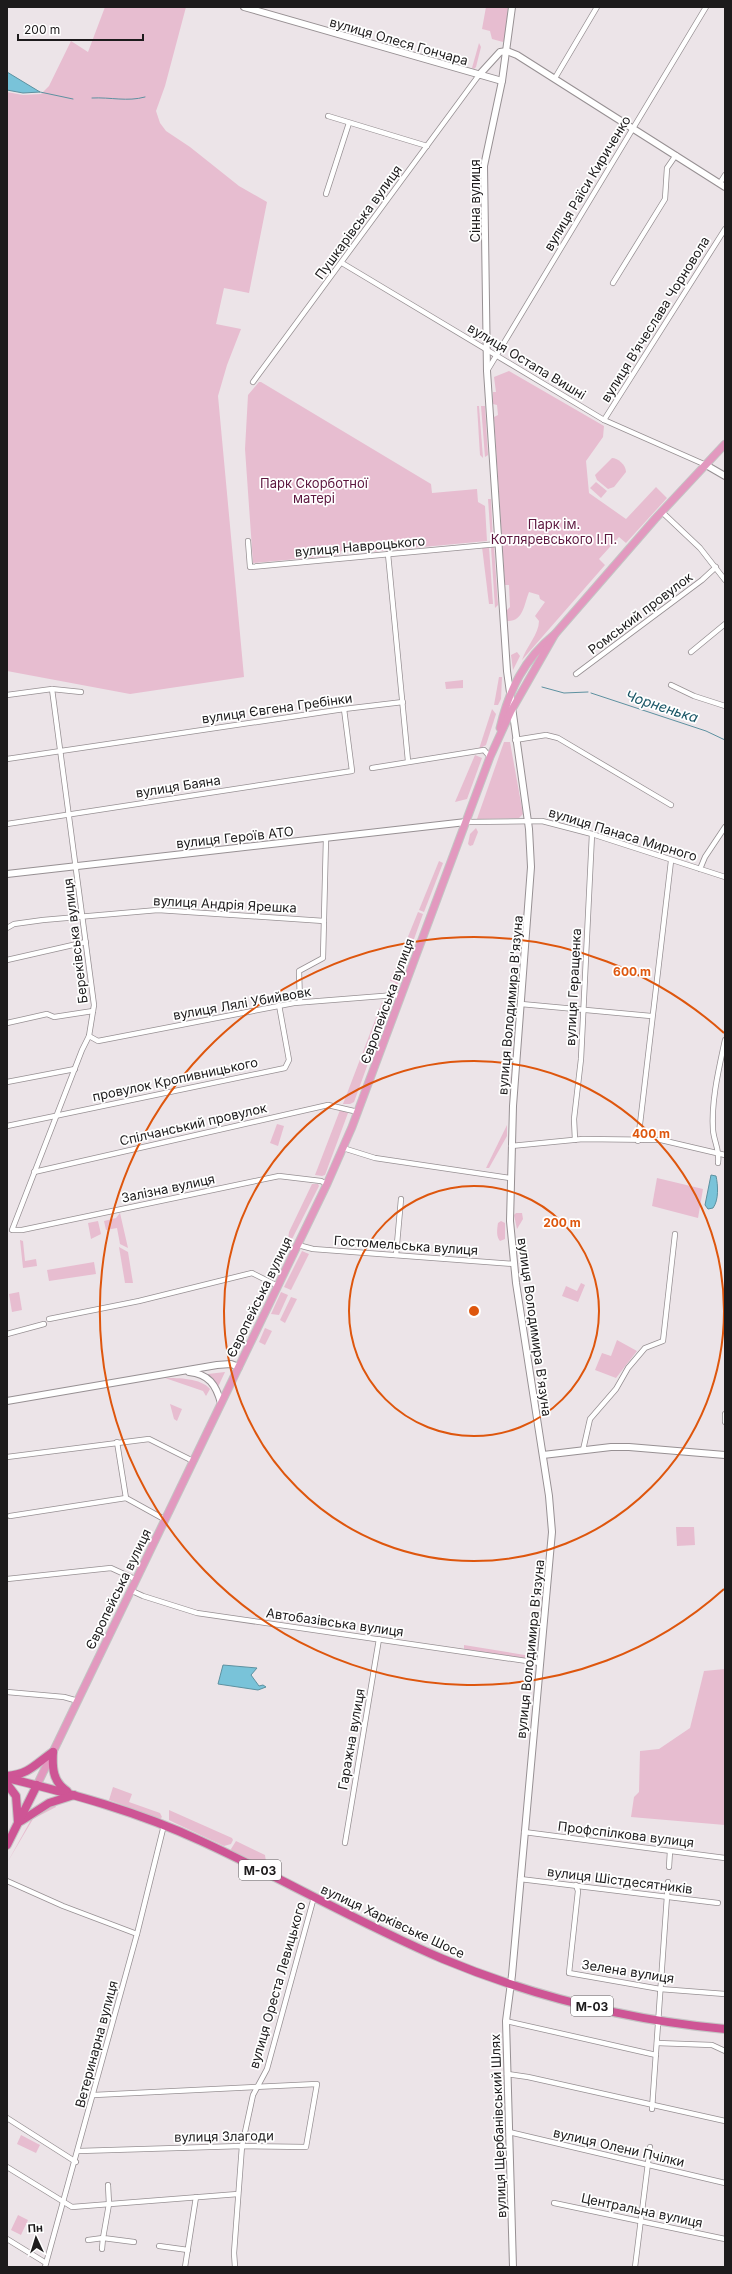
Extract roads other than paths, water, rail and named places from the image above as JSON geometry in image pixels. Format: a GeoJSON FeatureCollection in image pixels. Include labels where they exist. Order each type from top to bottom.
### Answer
{"type":"FeatureCollection","features":[{"type":"Feature","properties":{"kind":"highway"},"geometry":{"type":"LineString","coordinates":[[7,1777],[26,1773],[53,1752]]}},
{"type":"Feature","properties":{"kind":"highway"},"geometry":{"type":"LineString","coordinates":[[53,1752],[53,1768],[57,1781],[62,1788],[75,1795]]}},
{"type":"Feature","properties":{"kind":"highway","name":"М-03"},"geometry":{"type":"LineString","coordinates":[[7,1777],[37,1786]]}},
{"type":"Feature","properties":{"kind":"highway"},"geometry":{"type":"LineString","coordinates":[[7,1784],[18,1801],[18,1823]]}},
{"type":"Feature","properties":{"kind":"highway","name":"вулиця Харківське Шосе"},"geometry":{"type":"LineString","coordinates":[[37,1786],[75,1795],[164,1825],[201,1841],[400,1940],[511,1985],[607,2011],[658,2021],[725,2029]]}},
{"type":"Feature","properties":{"kind":"highway","name":"Європейська вулиця"},"geometry":{"type":"LineString","coordinates":[[7,1845],[37,1786]]}},
{"type":"Feature","properties":{"kind":"highway"},"geometry":{"type":"LineString","coordinates":[[18,1823],[49,1803],[75,1795]]}},
{"type":"Feature","properties":{"kind":"main road","name":"вулиця Олеся Гончара"},"geometry":{"type":"LineString","coordinates":[[244,7],[502,82]]}},
{"type":"Feature","properties":{"kind":"main road","name":"Сінна вулиця"},"geometry":{"type":"LineString","coordinates":[[487,350],[484,166],[502,82],[512,7]]}},
{"type":"Feature","properties":{"kind":"main road"},"geometry":{"type":"LineString","coordinates":[[479,75],[492,58],[500,52],[507,50],[555,78],[722,185]]}},
{"type":"Feature","properties":{"kind":"main road"},"geometry":{"type":"LineString","coordinates":[[487,350],[498,544]]}},
{"type":"Feature","properties":{"kind":"main road","name":"Європейська вулиця"},"geometry":{"type":"LineString","coordinates":[[496,744],[510,695],[527,662],[539,647],[555,634],[662,512],[725,444]]}},
{"type":"Feature","properties":{"kind":"main road"},"geometry":{"type":"LineString","coordinates":[[706,465],[725,476]]}},
{"type":"Feature","properties":{"kind":"main road","name":"вулиця Володимира В'язуна"},"geometry":{"type":"LineString","coordinates":[[498,544],[511,711],[528,820],[530,882],[520,1004],[511,1146],[510,1221],[514,1264],[543,1455],[552,1532],[511,1985]]}},
{"type":"Feature","properties":{"kind":"main road","name":"Європейська вулиця"},"geometry":{"type":"LineString","coordinates":[[37,1786],[164,1519],[327,1184],[358,1112],[490,757],[511,711],[555,634]]}},
{"type":"Feature","properties":{"kind":"main road","name":"вулиця Героїв АТО"},"geometry":{"type":"LineString","coordinates":[[7,874],[466,822]]}},
{"type":"Feature","properties":{"kind":"main road"},"geometry":{"type":"LineString","coordinates":[[7,1400],[231,1364],[239,1367]]}},
{"type":"Feature","properties":{"kind":"main road"},"geometry":{"type":"LineString","coordinates":[[183,1371],[197,1373],[210,1380],[215,1386],[221,1403]]}},
{"type":"Feature","properties":{"kind":"main road"},"geometry":{"type":"LineString","coordinates":[[543,1455],[583,1450],[628,1447],[725,1455]]}},
{"type":"Feature","properties":{"kind":"main road","name":"вулиця Щербанівський Шлях"},"geometry":{"type":"LineString","coordinates":[[511,1985],[506,2021],[513,2267]]}},
{"type":"Feature","properties":{"kind":"street"},"geometry":{"type":"LineString","coordinates":[[555,78],[597,7]]}},
{"type":"Feature","properties":{"kind":"street","name":"вулиця Раїси Кириченко"},"geometry":{"type":"LineString","coordinates":[[487,371],[706,7]]}},
{"type":"Feature","properties":{"kind":"street","name":"Пушкарівська вулиця"},"geometry":{"type":"LineString","coordinates":[[253,382],[479,75]]}},
{"type":"Feature","properties":{"kind":"street"},"geometry":{"type":"LineString","coordinates":[[328,116],[428,146]]}},
{"type":"Feature","properties":{"kind":"street"},"geometry":{"type":"LineString","coordinates":[[326,194],[349,123]]}},
{"type":"Feature","properties":{"kind":"street"},"geometry":{"type":"LineString","coordinates":[[613,283],[665,199],[667,168],[676,155]]}},
{"type":"Feature","properties":{"kind":"street"},"geometry":{"type":"LineString","coordinates":[[722,185],[725,175]]}},
{"type":"Feature","properties":{"kind":"street","name":"вулиця Вʼячеслава Чорновола"},"geometry":{"type":"LineString","coordinates":[[604,420],[725,230]]}},
{"type":"Feature","properties":{"kind":"street","name":"вулиця Остапа Вишні"},"geometry":{"type":"LineString","coordinates":[[342,263],[604,420],[706,465]]}},
{"type":"Feature","properties":{"kind":"street"},"geometry":{"type":"LineString","coordinates":[[662,512],[700,548],[725,580]]}},
{"type":"Feature","properties":{"kind":"street","name":"вулиця Навроцького"},"geometry":{"type":"LineString","coordinates":[[248,541],[250,567],[498,544]]}},
{"type":"Feature","properties":{"kind":"street"},"geometry":{"type":"LineString","coordinates":[[388,554],[408,761]]}},
{"type":"Feature","properties":{"kind":"street","name":"Ромський провулок"},"geometry":{"type":"LineString","coordinates":[[576,674],[702,580],[716,567]]}},
{"type":"Feature","properties":{"kind":"street"},"geometry":{"type":"LineString","coordinates":[[691,652],[725,624]]}},
{"type":"Feature","properties":{"kind":"street"},"geometry":{"type":"LineString","coordinates":[[671,685],[694,696],[725,706]]}},
{"type":"Feature","properties":{"kind":"street"},"geometry":{"type":"LineString","coordinates":[[7,695],[52,689],[81,692]]}},
{"type":"Feature","properties":{"kind":"street","name":"Береківська вулиця"},"geometry":{"type":"LineString","coordinates":[[15,1232],[12,1230],[12,1226],[89,1036],[93,1011],[86,942],[52,689]]}},
{"type":"Feature","properties":{"kind":"street","name":"вулиця Євгена Гребінки"},"geometry":{"type":"LineString","coordinates":[[7,759],[344,709],[402,702]]}},
{"type":"Feature","properties":{"kind":"street","name":"вулиця Баяна"},"geometry":{"type":"LineString","coordinates":[[7,824],[352,772],[344,709]]}},
{"type":"Feature","properties":{"kind":"street"},"geometry":{"type":"LineString","coordinates":[[515,740],[546,735],[558,738],[671,805]]}},
{"type":"Feature","properties":{"kind":"street"},"geometry":{"type":"LineString","coordinates":[[372,768],[484,750],[490,757]]}},
{"type":"Feature","properties":{"kind":"street","name":"вулиця Панаса Мирного"},"geometry":{"type":"LineString","coordinates":[[466,822],[542,821],[592,834],[671,861],[725,877]]}},
{"type":"Feature","properties":{"kind":"street"},"geometry":{"type":"LineString","coordinates":[[700,869],[705,857],[725,826]]}},
{"type":"Feature","properties":{"kind":"street","name":"вулиця Геращенка"},"geometry":{"type":"LineString","coordinates":[[575,1140],[574,1119],[581,1059],[592,834]]}},
{"type":"Feature","properties":{"kind":"street"},"geometry":{"type":"LineString","coordinates":[[300,1002],[299,971],[304,967],[323,959],[326,838]]}},
{"type":"Feature","properties":{"kind":"street"},"geometry":{"type":"LineString","coordinates":[[638,1141],[651,1016],[671,861]]}},
{"type":"Feature","properties":{"kind":"street","name":"вулиця Андрія Ярешка"},"geometry":{"type":"LineString","coordinates":[[7,928],[14,924],[158,910],[324,921]]}},
{"type":"Feature","properties":{"kind":"street"},"geometry":{"type":"LineString","coordinates":[[7,960],[86,942]]}},
{"type":"Feature","properties":{"kind":"street","name":"вулиця Лялі Убийвовк"},"geometry":{"type":"LineString","coordinates":[[89,1036],[98,1041],[300,1002],[395,995],[401,997]]}},
{"type":"Feature","properties":{"kind":"street"},"geometry":{"type":"LineString","coordinates":[[520,1004],[651,1016]]}},
{"type":"Feature","properties":{"kind":"street","name":"провулок Кропивницького"},"geometry":{"type":"LineString","coordinates":[[7,1126],[57,1114],[285,1068],[288,1060],[279,1005]]}},
{"type":"Feature","properties":{"kind":"street"},"geometry":{"type":"LineString","coordinates":[[7,1023],[47,1014],[54,1016],[93,1011]]}},
{"type":"Feature","properties":{"kind":"street"},"geometry":{"type":"LineString","coordinates":[[718,1163],[719,1153],[713,1130],[716,1095],[725,1040]]}},
{"type":"Feature","properties":{"kind":"street"},"geometry":{"type":"LineString","coordinates":[[7,1082],[75,1069]]}},
{"type":"Feature","properties":{"kind":"street","name":"Спілчанський провулок"},"geometry":{"type":"LineString","coordinates":[[34,1172],[328,1105],[358,1112]]}},
{"type":"Feature","properties":{"kind":"street"},"geometry":{"type":"LineString","coordinates":[[511,1146],[575,1140],[661,1140],[725,1154]]}},
{"type":"Feature","properties":{"kind":"street"},"geometry":{"type":"LineString","coordinates":[[343,1148],[375,1158],[510,1178]]}},
{"type":"Feature","properties":{"kind":"street","name":"Залізна вулиця"},"geometry":{"type":"LineString","coordinates":[[15,1232],[279,1176],[321,1181],[327,1184]]}},
{"type":"Feature","properties":{"kind":"street"},"geometry":{"type":"LineString","coordinates":[[396,1255],[401,1199]]}},
{"type":"Feature","properties":{"kind":"street"},"geometry":{"type":"LineString","coordinates":[[583,1450],[590,1419],[616,1388],[628,1368],[645,1348],[663,1340],[675,1234]]}},
{"type":"Feature","properties":{"kind":"street","name":"Гостомельська вулиця"},"geometry":{"type":"LineString","coordinates":[[298,1245],[312,1249],[514,1264]]}},
{"type":"Feature","properties":{"kind":"street"},"geometry":{"type":"LineString","coordinates":[[49,1319],[138,1301],[252,1273],[278,1286]]}},
{"type":"Feature","properties":{"kind":"street"},"geometry":{"type":"LineString","coordinates":[[7,1334],[44,1324]]}},
{"type":"Feature","properties":{"kind":"street"},"geometry":{"type":"LineString","coordinates":[[725,1414],[725,1422]]}},
{"type":"Feature","properties":{"kind":"street"},"geometry":{"type":"LineString","coordinates":[[7,1457],[149,1439],[193,1461]]}},
{"type":"Feature","properties":{"kind":"street"},"geometry":{"type":"LineString","coordinates":[[117,1442],[126,1498]]}},
{"type":"Feature","properties":{"kind":"street"},"geometry":{"type":"LineString","coordinates":[[10,1516],[126,1498],[164,1519]]}},
{"type":"Feature","properties":{"kind":"street"},"geometry":{"type":"LineString","coordinates":[[7,1579],[111,1568],[136,1579]]}},
{"type":"Feature","properties":{"kind":"street","name":"Автобазівська вулиця"},"geometry":{"type":"LineString","coordinates":[[130,1590],[143,1596],[197,1613],[540,1663]]}},
{"type":"Feature","properties":{"kind":"street","name":"Гаражна вулиця"},"geometry":{"type":"LineString","coordinates":[[345,1843],[379,1639]]}},
{"type":"Feature","properties":{"kind":"street"},"geometry":{"type":"LineString","coordinates":[[7,1692],[64,1697],[78,1701]]}},
{"type":"Feature","properties":{"kind":"street","name":"Ветеринарна вулиця"},"geometry":{"type":"LineString","coordinates":[[45,2265],[79,2151],[137,1934],[164,1825]]}},
{"type":"Feature","properties":{"kind":"street","name":"Профспілкова вулиця"},"geometry":{"type":"LineString","coordinates":[[524,1832],[725,1858]]}},
{"type":"Feature","properties":{"kind":"street"},"geometry":{"type":"LineString","coordinates":[[668,1867],[670,1851]]}},
{"type":"Feature","properties":{"kind":"street","name":"вулиця Шістдесятників"},"geometry":{"type":"LineString","coordinates":[[520,1879],[718,1902]]}},
{"type":"Feature","properties":{"kind":"street"},"geometry":{"type":"LineString","coordinates":[[7,1881],[63,1906],[137,1934]]}},
{"type":"Feature","properties":{"kind":"street"},"geometry":{"type":"LineString","coordinates":[[652,2107],[668,1882]]}},
{"type":"Feature","properties":{"kind":"street","name":"Зелена вулиця"},"geometry":{"type":"LineString","coordinates":[[576,1885],[578,1891],[569,1973],[660,1989],[725,1994]]}},
{"type":"Feature","properties":{"kind":"street","name":"вулиця Ореста Левицького"},"geometry":{"type":"LineString","coordinates":[[235,2267],[234,2252],[242,2146],[253,2094],[267,2070],[314,1897]]}},
{"type":"Feature","properties":{"kind":"street"},"geometry":{"type":"LineString","coordinates":[[506,2021],[656,2055]]}},
{"type":"Feature","properties":{"kind":"street"},"geometry":{"type":"LineString","coordinates":[[657,2042],[712,2045],[725,2051]]}},
{"type":"Feature","properties":{"kind":"street"},"geometry":{"type":"LineString","coordinates":[[507,2074],[528,2076],[652,2107],[725,2121]]}},
{"type":"Feature","properties":{"kind":"street","name":"вулиця Злагоди"},"geometry":{"type":"LineString","coordinates":[[79,2151],[242,2146],[306,2147],[317,2084],[257,2087]]}},
{"type":"Feature","properties":{"kind":"street"},"geometry":{"type":"LineString","coordinates":[[94,2095],[257,2087]]}},
{"type":"Feature","properties":{"kind":"street"},"geometry":{"type":"LineString","coordinates":[[7,2118],[76,2162]]}},
{"type":"Feature","properties":{"kind":"street","name":"вулиця Олени Пчілки"},"geometry":{"type":"LineString","coordinates":[[509,2132],[725,2183]]}},
{"type":"Feature","properties":{"kind":"street"},"geometry":{"type":"LineString","coordinates":[[634,2267],[649,2164],[650,2147]]}},
{"type":"Feature","properties":{"kind":"street"},"geometry":{"type":"LineString","coordinates":[[7,2167],[72,2207],[238,2194]]}},
{"type":"Feature","properties":{"kind":"street"},"geometry":{"type":"LineString","coordinates":[[102,2249],[109,2204],[108,2185]]}},
{"type":"Feature","properties":{"kind":"street"},"geometry":{"type":"LineString","coordinates":[[185,2267],[196,2198]]}},
{"type":"Feature","properties":{"kind":"street","name":"Центральна вулиця"},"geometry":{"type":"LineString","coordinates":[[554,2203],[641,2220],[725,2239]]}},
{"type":"Feature","properties":{"kind":"street"},"geometry":{"type":"LineString","coordinates":[[88,2240],[104,2238],[134,2242]]}},
{"type":"Feature","properties":{"kind":"street"},"geometry":{"type":"LineString","coordinates":[[7,2239],[45,2265]]}},
{"type":"Feature","properties":{"kind":"street"},"geometry":{"type":"LineString","coordinates":[[159,2246],[188,2250]]}},
{"type":"Feature","properties":{"kind":"water"},"geometry":{"type":"Polygon","coordinates":[[[7,72],[40,92],[23,93],[7,90],[7,72]]]}},
{"type":"Feature","properties":{"kind":"water"},"geometry":{"type":"Polygon","coordinates":[[[711,1175],[716,1176],[718,1192],[715,1205],[713,1208],[708,1209],[705,1205],[711,1175]]]}},
{"type":"Feature","properties":{"kind":"water"},"geometry":{"type":"Polygon","coordinates":[[[223,1665],[257,1668],[251,1675],[259,1686],[263,1685],[266,1687],[258,1690],[218,1684],[223,1665]]]}},
{"type":"Feature","properties":{"kind":"waterway"},"geometry":{"type":"LineString","coordinates":[[40,92],[73,99]]}},
{"type":"Feature","properties":{"kind":"waterway"},"geometry":{"type":"LineString","coordinates":[[92,98],[125,99],[145,97]]}},
{"type":"Feature","properties":{"kind":"waterway","name":"Чорненька"},"geometry":{"type":"LineString","coordinates":[[542,687],[564,693],[588,692]]}},
{"type":"Feature","properties":{"kind":"waterway","name":"Чорненька"},"geometry":{"type":"LineString","coordinates":[[591,693],[706,731],[725,740]]}},
{"type":"Feature","properties":{"kind":"park label","name":"Парк Скорботної матері"},"geometry":{"type":"Point","coordinates":[314,490]}},
{"type":"Feature","properties":{"kind":"park label","name":"Парк ім. Котляревського І.П."},"geometry":{"type":"Point","coordinates":[554,532]}}]}
